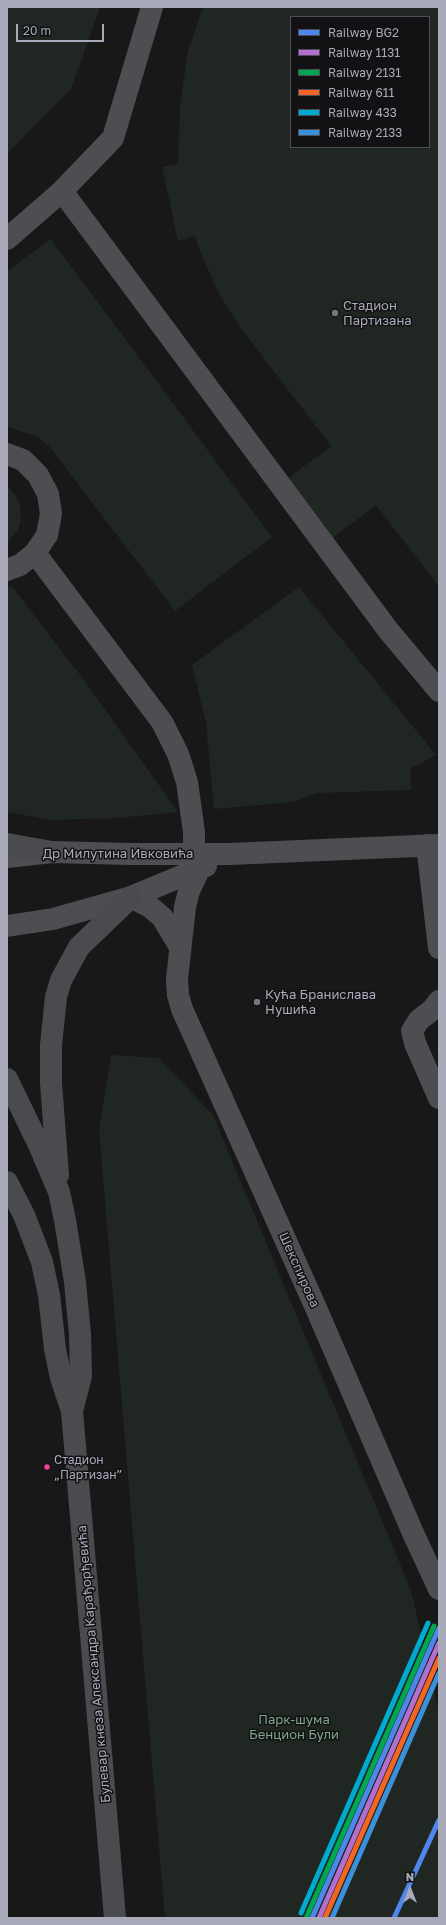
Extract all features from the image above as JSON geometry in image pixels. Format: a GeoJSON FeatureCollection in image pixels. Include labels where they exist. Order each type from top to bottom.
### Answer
{"type":"FeatureCollection","features":[{"type":"Feature","properties":{"kind":"main road"},"geometry":{"type":"LineString","coordinates":[[7,844],[52,852]]}},
{"type":"Feature","properties":{"kind":"main road"},"geometry":{"type":"LineString","coordinates":[[59,1192],[51,1083],[51,1045],[56,997],[61,980],[79,947],[131,897]]}},
{"type":"Feature","properties":{"kind":"main road","name":"Булевар кнеза Александра Карађорђевића"},"geometry":{"type":"LineString","coordinates":[[7,1079],[39,1145],[59,1192],[74,1276],[80,1334],[81,1376],[72,1411]]}},
{"type":"Feature","properties":{"kind":"main road","name":"Булевар кнеза Александра Карађорђевића"},"geometry":{"type":"LineString","coordinates":[[7,1182],[24,1215],[42,1262],[49,1295],[55,1349],[61,1378],[72,1411],[115,1918]]}},
{"type":"Feature","properties":{"kind":"street"},"geometry":{"type":"LineString","coordinates":[[7,239],[62,191],[113,138],[152,7]]}},
{"type":"Feature","properties":{"kind":"street"},"geometry":{"type":"LineString","coordinates":[[62,191],[388,630],[439,691]]}},
{"type":"Feature","properties":{"kind":"street"},"geometry":{"type":"LineString","coordinates":[[7,454],[23,460],[38,475],[48,494],[51,514],[46,536],[35,553],[20,565],[7,570]]}},
{"type":"Feature","properties":{"kind":"street"},"geometry":{"type":"LineString","coordinates":[[35,553],[162,722],[178,754],[187,782],[194,832],[196,862]]}},
{"type":"Feature","properties":{"kind":"street"},"geometry":{"type":"LineString","coordinates":[[433,845],[439,948]]}},
{"type":"Feature","properties":{"kind":"street","name":"Др Милутина Ивковића"},"geometry":{"type":"LineString","coordinates":[[7,926],[53,919],[131,897],[196,862],[230,854],[433,845]]}},
{"type":"Feature","properties":{"kind":"street","name":"Др Милутина Ивковића"},"geometry":{"type":"LineString","coordinates":[[7,857],[52,852],[130,854],[196,862]]}},
{"type":"Feature","properties":{"kind":"street","name":"Шекспирова"},"geometry":{"type":"LineString","coordinates":[[196,862],[185,908],[180,947],[177,979],[178,995],[182,1009],[316,1308],[413,1533],[439,1588]]}},
{"type":"Feature","properties":{"kind":"street"},"geometry":{"type":"LineString","coordinates":[[131,897],[150,906],[162,917],[180,947]]}},
{"type":"Feature","properties":{"kind":"street"},"geometry":{"type":"LineString","coordinates":[[439,1001],[432,1010],[419,1020],[412,1031],[415,1043],[439,1098]]}},
{"type":"Feature","properties":{"kind":"green space"},"geometry":{"type":"Polygon","coordinates":[[[7,7],[100,7],[71,89],[7,154],[7,7]]]}},
{"type":"Feature","properties":{"kind":"green space","name":"Стадион Партизана"},"geometry":{"type":"Polygon","coordinates":[[[203,7],[439,7],[439,587],[376,505],[329,541],[283,482],[331,446],[244,332],[219,294],[195,236],[178,241],[162,167],[178,164],[180,105],[188,51],[203,7]]]}},
{"type":"Feature","properties":{"kind":"green space"},"geometry":{"type":"Polygon","coordinates":[[[51,239],[272,537],[175,611],[49,446],[36,436],[7,427],[7,271],[51,239]]]}},
{"type":"Feature","properties":{"kind":"green space"},"geometry":{"type":"Polygon","coordinates":[[[7,485],[16,496],[20,507],[21,518],[18,530],[7,543],[7,485]]]}},
{"type":"Feature","properties":{"kind":"green space"},"geometry":{"type":"Polygon","coordinates":[[[7,586],[13,588],[84,680],[178,812],[117,818],[51,820],[7,812],[7,586]]]}},
{"type":"Feature","properties":{"kind":"green space"},"geometry":{"type":"Polygon","coordinates":[[[299,587],[436,755],[410,769],[411,790],[318,793],[293,802],[214,809],[206,723],[192,665],[299,587]]]}},
{"type":"Feature","properties":{"kind":"green space","name":"Парк-шума Бенцион Були"},"geometry":{"type":"Polygon","coordinates":[[[111,1055],[159,1058],[213,1115],[411,1590],[439,1713],[439,1918],[165,1918],[99,1130],[111,1055]]]}},
{"type":"Feature","properties":{"kind":"rail line","name":"433"},"geometry":{"type":"LineString","coordinates":[[301,1913],[428,1623]]}},
{"type":"Feature","properties":{"kind":"rail line","name":"2131"},"geometry":{"type":"LineString","coordinates":[[307,1916],[434,1626]]}},
{"type":"Feature","properties":{"kind":"rail line","name":"BG2"},"geometry":{"type":"LineString","coordinates":[[312,1918],[439,1628]]}},
{"type":"Feature","properties":{"kind":"rail line","name":"1131"},"geometry":{"type":"LineString","coordinates":[[319,1918],[439,1643]]}},
{"type":"Feature","properties":{"kind":"rail line","name":"611"},"geometry":{"type":"LineString","coordinates":[[325,1918],[439,1658]]}},
{"type":"Feature","properties":{"kind":"rail line","name":"2133"},"geometry":{"type":"LineString","coordinates":[[332,1918],[439,1673]]}},
{"type":"Feature","properties":{"kind":"rail line","name":"BG2"},"geometry":{"type":"LineString","coordinates":[[394,1918],[439,1820]]}},
{"type":"Feature","properties":{"kind":"place","name":"Стадион Партизана"},"geometry":{"type":"Point","coordinates":[335,313]}},
{"type":"Feature","properties":{"kind":"place","name":"Кућа Бранислава Нушића"},"geometry":{"type":"Point","coordinates":[257,1002]}},
{"type":"Feature","properties":{"kind":"place","name":"Стадион „Партизан”"},"geometry":{"type":"Point","coordinates":[47,1467]}}]}
